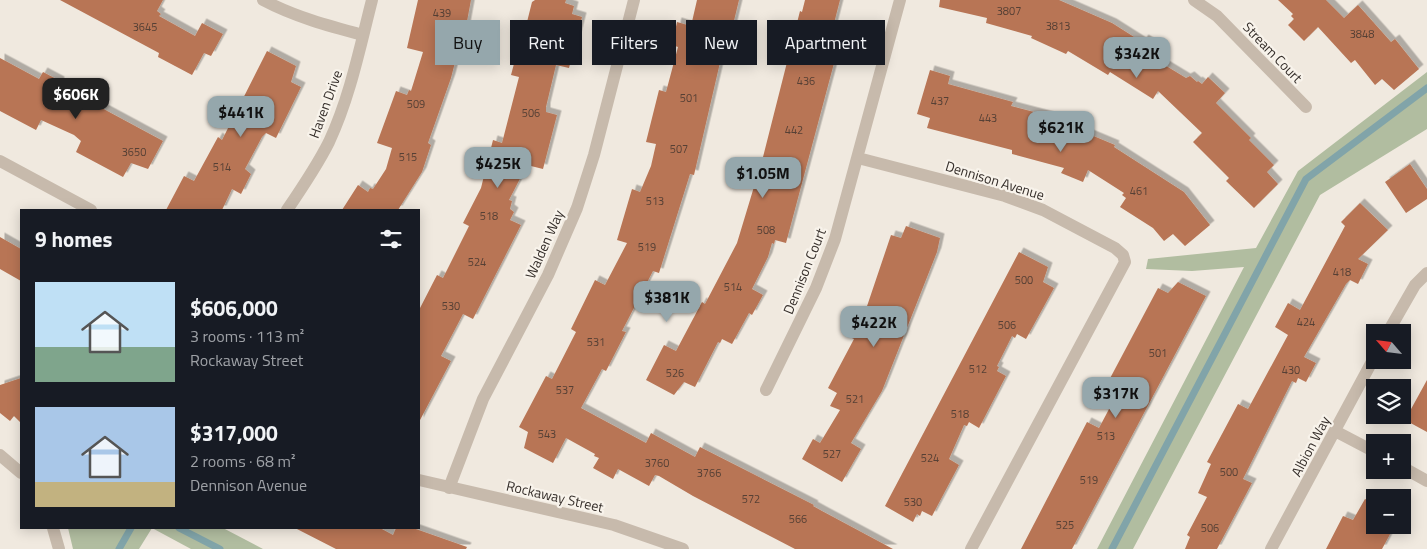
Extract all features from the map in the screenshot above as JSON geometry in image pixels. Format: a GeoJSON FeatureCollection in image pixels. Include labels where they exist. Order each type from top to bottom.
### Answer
{"type":"FeatureCollection","features":[{"type":"Feature","properties":{"kind":"street"},"geometry":{"type":"LineString","coordinates":[[263,0],[281,10],[315,22],[363,35]]}},
{"type":"Feature","properties":{"kind":"street","name":"Haven Drive"},"geometry":{"type":"LineString","coordinates":[[288,209],[329,142],[346,99],[372,0]]}},
{"type":"Feature","properties":{"kind":"street","name":"Walden Way"},"geometry":{"type":"LineString","coordinates":[[448,488],[483,399],[548,275],[577,208],[594,155],[634,0]]}},
{"type":"Feature","properties":{"kind":"street"},"geometry":{"type":"LineString","coordinates":[[858,158],[900,0]]}},
{"type":"Feature","properties":{"kind":"street","name":"Stream Court"},"geometry":{"type":"LineString","coordinates":[[1194,0],[1217,16],[1306,107]]}},
{"type":"Feature","properties":{"kind":"street","name":"Dennison Court"},"geometry":{"type":"LineString","coordinates":[[766,390],[816,288],[835,239],[858,158]]}},
{"type":"Feature","properties":{"kind":"street","name":"Dennison Avenue"},"geometry":{"type":"LineString","coordinates":[[858,158],[1005,196],[1043,210],[1115,248],[1123,255],[1125,262],[971,549]]}},
{"type":"Feature","properties":{"kind":"street"},"geometry":{"type":"LineString","coordinates":[[0,161],[89,209]]}},
{"type":"Feature","properties":{"kind":"street"},"geometry":{"type":"LineString","coordinates":[[1393,324],[1415,285],[1427,273]]}},
{"type":"Feature","properties":{"kind":"street","name":"Albion Way"},"geometry":{"type":"LineString","coordinates":[[1271,549],[1368,369]]}},
{"type":"Feature","properties":{"kind":"street"},"geometry":{"type":"LineString","coordinates":[[1335,431],[1366,447]]}},
{"type":"Feature","properties":{"kind":"street"},"geometry":{"type":"LineString","coordinates":[[0,456],[20,472]]}},
{"type":"Feature","properties":{"kind":"street"},"geometry":{"type":"LineString","coordinates":[[1411,472],[1427,480]]}},
{"type":"Feature","properties":{"kind":"street","name":"Rockaway Street"},"geometry":{"type":"LineString","coordinates":[[420,480],[614,525],[683,549]]}},
{"type":"Feature","properties":{"kind":"street"},"geometry":{"type":"LineString","coordinates":[[53,529],[59,549]]}},
{"type":"Feature","properties":{"kind":"green space"},"geometry":{"type":"Polygon","coordinates":[[[1427,72],[1427,129],[1320,195],[1133,549],[1097,549],[1244,267],[1192,271],[1146,269],[1148,259],[1256,248],[1298,171],[1427,72]]]}},
{"type":"Feature","properties":{"kind":"green space"},"geometry":{"type":"Polygon","coordinates":[[[68,529],[151,529],[139,549],[73,549],[68,529]]]}},
{"type":"Feature","properties":{"kind":"green space"},"geometry":{"type":"Polygon","coordinates":[[[154,529],[225,529],[263,549],[191,549],[154,529]]]}},
{"type":"Feature","properties":{"kind":"building"},"geometry":{"type":"Polygon","coordinates":[[[60,0],[163,0],[157,11],[161,14],[159,16],[195,36],[202,23],[223,34],[211,56],[204,53],[192,75],[158,57],[159,53],[60,0]]]}},
{"type":"Feature","properties":{"kind":"building"},"geometry":{"type":"Polygon","coordinates":[[[418,0],[471,0],[467,20],[435,20],[435,65],[454,65],[428,143],[431,145],[422,172],[399,209],[343,209],[358,185],[368,192],[370,188],[373,189],[386,169],[392,148],[377,143],[396,91],[407,95],[409,90],[411,91],[423,52],[407,48],[418,0]]]}},
{"type":"Feature","properties":{"kind":"building"},"geometry":{"type":"Polygon","coordinates":[[[535,0],[566,0],[565,3],[574,6],[572,14],[582,17],[581,20],[528,20],[532,2],[535,0]]]}},
{"type":"Feature","properties":{"kind":"building"},"geometry":{"type":"Polygon","coordinates":[[[697,0],[739,0],[734,20],[692,20],[697,0]]]}},
{"type":"Feature","properties":{"kind":"building"},"geometry":{"type":"Polygon","coordinates":[[[805,0],[840,0],[835,20],[798,20],[800,11],[802,12],[805,0]]]}},
{"type":"Feature","properties":{"kind":"building"},"geometry":{"type":"Polygon","coordinates":[[[940,0],[1059,0],[1112,23],[1142,42],[1144,39],[1164,51],[1158,61],[1186,78],[1190,76],[1202,84],[1208,77],[1225,93],[1216,103],[1251,138],[1249,140],[1274,165],[1267,172],[1278,184],[1254,208],[1226,181],[1229,178],[1193,142],[1202,133],[1158,91],[1153,99],[1110,72],[1108,75],[1068,51],[1066,54],[1031,38],[1032,36],[986,23],[987,18],[939,7],[940,0]]]}},
{"type":"Feature","properties":{"kind":"building"},"geometry":{"type":"Polygon","coordinates":[[[1278,0],[1326,0],[1344,18],[1358,5],[1391,42],[1395,39],[1419,69],[1394,90],[1382,79],[1375,85],[1355,60],[1351,63],[1318,27],[1304,41],[1288,25],[1294,19],[1291,16],[1293,14],[1278,0]]]}},
{"type":"Feature","properties":{"kind":"building"},"geometry":{"type":"Polygon","coordinates":[[[677,22],[686,25],[686,65],[719,65],[694,175],[690,174],[659,273],[653,271],[622,331],[626,332],[606,371],[602,369],[581,408],[646,443],[651,433],[695,457],[700,447],[814,505],[893,549],[795,549],[693,496],[659,476],[655,475],[649,486],[618,469],[613,479],[593,468],[599,458],[594,456],[595,454],[566,438],[553,463],[524,448],[528,432],[519,427],[546,376],[552,379],[576,332],[571,329],[595,280],[605,285],[627,243],[617,240],[632,189],[640,192],[651,166],[656,144],[646,142],[659,90],[666,92],[673,65],[676,65],[678,47],[676,46],[677,22]]]}},
{"type":"Feature","properties":{"kind":"building"},"geometry":{"type":"Polygon","coordinates":[[[267,51],[296,66],[291,82],[301,87],[276,138],[266,133],[262,137],[245,169],[251,174],[241,194],[232,189],[222,209],[167,209],[184,176],[194,181],[218,137],[222,140],[267,51]]]}},
{"type":"Feature","properties":{"kind":"building"},"geometry":{"type":"Polygon","coordinates":[[[0,58],[39,79],[43,72],[60,81],[59,85],[163,141],[148,169],[131,163],[123,177],[76,152],[81,141],[74,135],[41,120],[36,130],[0,111],[0,58]]]}},
{"type":"Feature","properties":{"kind":"building"},"geometry":{"type":"Polygon","coordinates":[[[514,65],[556,65],[546,112],[557,115],[543,169],[527,165],[509,200],[512,201],[510,209],[514,212],[510,220],[521,225],[473,319],[463,314],[441,356],[451,361],[420,420],[420,308],[437,275],[443,278],[469,226],[463,223],[481,188],[493,140],[502,143],[519,77],[511,75],[514,65]]]}},
{"type":"Feature","properties":{"kind":"building"},"geometry":{"type":"Polygon","coordinates":[[[556,65],[570,65],[569,68],[556,65]]]}},
{"type":"Feature","properties":{"kind":"building"},"geometry":{"type":"Polygon","coordinates":[[[786,65],[834,65],[786,243],[775,240],[774,244],[772,243],[768,257],[752,289],[763,295],[752,315],[749,313],[732,344],[722,339],[720,343],[718,342],[695,387],[684,382],[674,395],[646,380],[664,345],[676,351],[702,302],[705,304],[737,243],[763,157],[786,65]]]}},
{"type":"Feature","properties":{"kind":"building"},"geometry":{"type":"Polygon","coordinates":[[[930,70],[950,76],[948,84],[1013,102],[1011,106],[1061,119],[1060,122],[1115,145],[1114,147],[1184,192],[1210,225],[1185,246],[1173,234],[1164,241],[1153,228],[1120,207],[1126,198],[1122,195],[1124,193],[1088,170],[1083,182],[1061,173],[1064,168],[1012,154],[1012,150],[927,128],[930,118],[917,114],[930,70]]]}},
{"type":"Feature","properties":{"kind":"building"},"geometry":{"type":"Polygon","coordinates":[[[1410,164],[1427,189],[1427,199],[1406,213],[1385,182],[1410,164]]]}},
{"type":"Feature","properties":{"kind":"building"},"geometry":{"type":"Polygon","coordinates":[[[1360,203],[1388,230],[1358,259],[1368,264],[1358,284],[1350,280],[1346,284],[1304,357],[1316,363],[1306,382],[1298,378],[1296,383],[1292,381],[1243,479],[1252,483],[1217,549],[1185,549],[1190,537],[1187,535],[1207,497],[1198,493],[1211,464],[1207,462],[1238,404],[1248,409],[1288,335],[1275,327],[1288,303],[1300,310],[1345,226],[1341,222],[1360,203]]]}},
{"type":"Feature","properties":{"kind":"building"},"geometry":{"type":"Polygon","coordinates":[[[906,226],[940,238],[937,252],[882,391],[851,443],[861,449],[842,482],[802,459],[813,439],[820,443],[840,410],[830,406],[837,393],[828,388],[854,339],[852,338],[860,317],[863,318],[891,235],[901,238],[906,226]]]}},
{"type":"Feature","properties":{"kind":"building"},"geometry":{"type":"Polygon","coordinates":[[[0,237],[20,248],[20,280],[0,269],[0,237]]]}},
{"type":"Feature","properties":{"kind":"building"},"geometry":{"type":"Polygon","coordinates":[[[1019,252],[1048,267],[1043,282],[1054,288],[1026,339],[1017,334],[1015,338],[1012,336],[997,366],[999,367],[997,371],[1006,376],[979,428],[969,422],[967,426],[964,425],[949,459],[959,465],[932,516],[922,511],[920,516],[917,514],[913,522],[885,506],[1019,252]]]}},
{"type":"Feature","properties":{"kind":"building"},"geometry":{"type":"Polygon","coordinates":[[[1178,282],[1206,296],[1072,549],[1021,549],[1087,422],[1099,428],[1117,394],[1115,393],[1117,389],[1107,384],[1158,288],[1168,293],[1178,282]]]}},
{"type":"Feature","properties":{"kind":"building"},"geometry":{"type":"Polygon","coordinates":[[[20,378],[20,422],[14,416],[10,421],[0,413],[0,385],[20,378]]]}},
{"type":"Feature","properties":{"kind":"building"},"geometry":{"type":"Polygon","coordinates":[[[1427,380],[1427,432],[1411,423],[1411,409],[1427,380]]]}},
{"type":"Feature","properties":{"kind":"building"},"geometry":{"type":"Polygon","coordinates":[[[1366,500],[1366,534],[1390,534],[1382,549],[1326,549],[1343,516],[1353,520],[1366,500]]]}},
{"type":"Feature","properties":{"kind":"building"},"geometry":{"type":"Polygon","coordinates":[[[297,529],[382,529],[393,535],[396,529],[416,529],[467,547],[466,549],[336,549],[297,529]]]}},
{"type":"Feature","properties":{"kind":"waterway"},"geometry":{"type":"LineString","coordinates":[[1112,549],[1306,179],[1427,88]]}},
{"type":"Feature","properties":{"kind":"waterway"},"geometry":{"type":"LineString","coordinates":[[119,549],[130,529]]}},
{"type":"Feature","properties":{"kind":"waterway"},"geometry":{"type":"LineString","coordinates":[[181,529],[220,549]]}}]}
